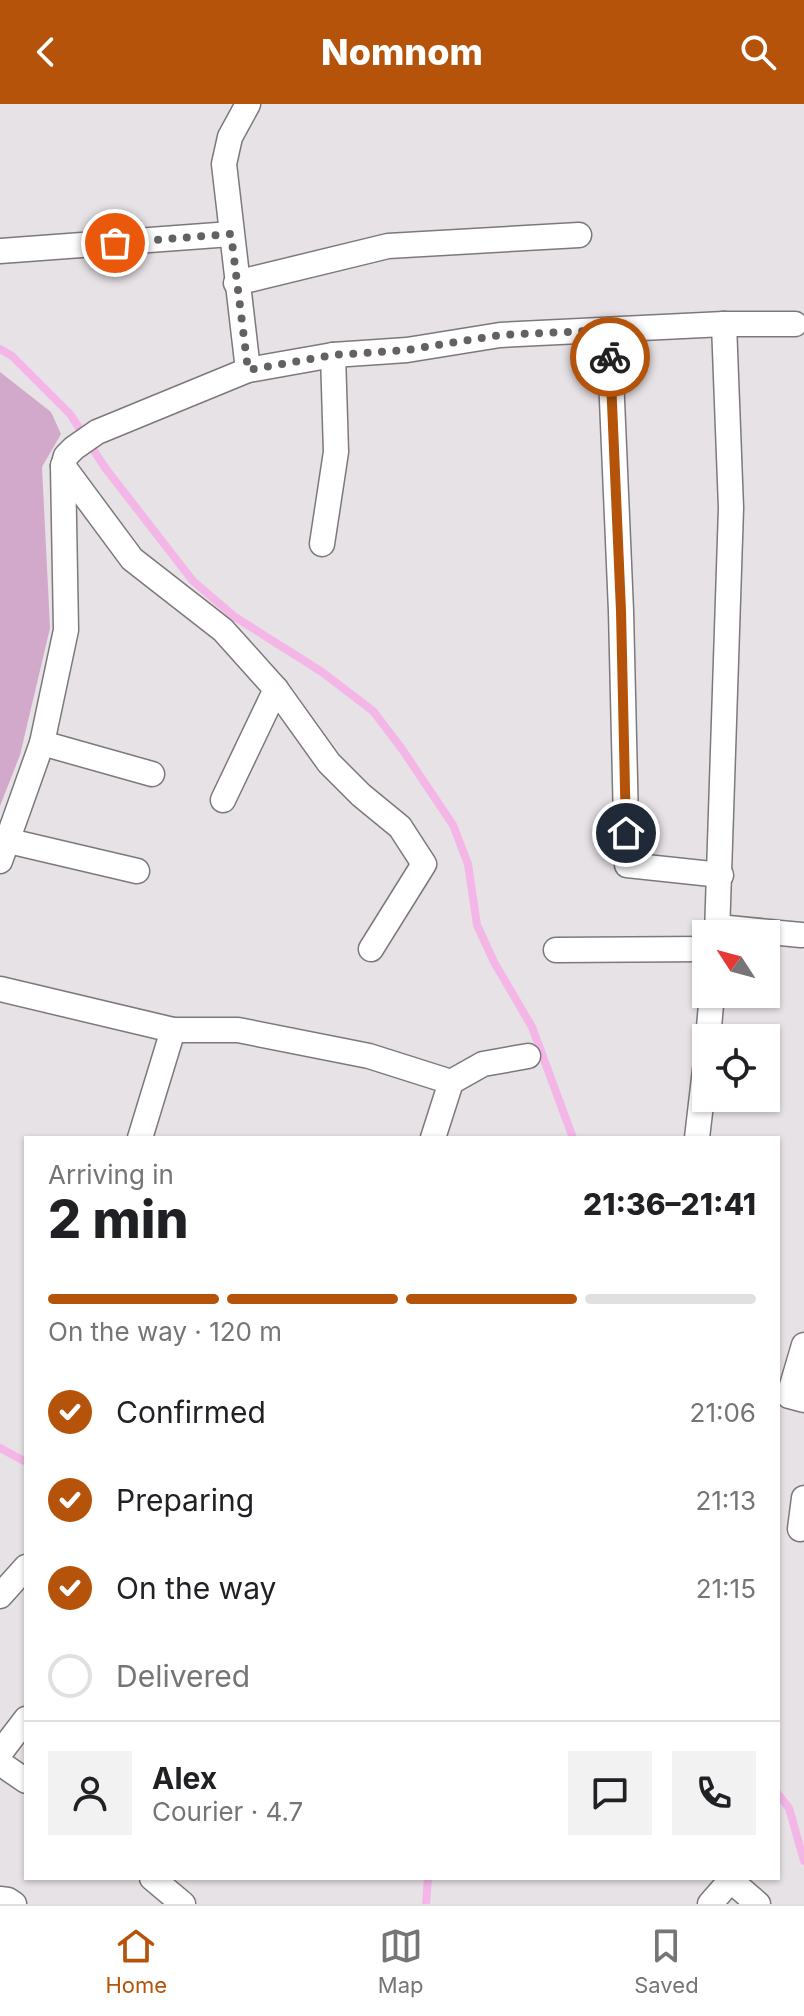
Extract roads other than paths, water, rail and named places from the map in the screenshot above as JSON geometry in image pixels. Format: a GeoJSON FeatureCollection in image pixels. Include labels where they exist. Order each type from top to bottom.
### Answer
{"type":"FeatureCollection","features":[{"type":"Feature","properties":{"kind":"street"},"geometry":{"type":"LineString","coordinates":[[248,104],[230,137],[224,164],[248,370]]}},
{"type":"Feature","properties":{"kind":"street"},"geometry":{"type":"LineString","coordinates":[[0,251],[231,234]]}},
{"type":"Feature","properties":{"kind":"street"},"geometry":{"type":"LineString","coordinates":[[236,283],[388,246],[579,235]]}},
{"type":"Feature","properties":{"kind":"street"},"geometry":{"type":"LineString","coordinates":[[718,920],[731,508],[724,324]]}},
{"type":"Feature","properties":{"kind":"street"},"geometry":{"type":"LineString","coordinates":[[137,871],[4,851],[42,743],[66,630],[69,457],[97,432],[248,370],[333,355],[407,350],[500,335],[724,324],[795,324]]}},
{"type":"Feature","properties":{"kind":"street"},"geometry":{"type":"LineString","coordinates":[[609,330],[621,611],[627,865],[721,875]]}},
{"type":"Feature","properties":{"kind":"street"},"geometry":{"type":"LineString","coordinates":[[322,544],[336,452],[333,355]]}},
{"type":"Feature","properties":{"kind":"street"},"geometry":{"type":"LineString","coordinates":[[69,457],[132,559],[223,630],[276,689],[329,763],[400,827],[424,864],[371,949]]}},
{"type":"Feature","properties":{"kind":"street"},"geometry":{"type":"LineString","coordinates":[[223,800],[276,689]]}},
{"type":"Feature","properties":{"kind":"street"},"geometry":{"type":"LineString","coordinates":[[42,743],[152,774]]}},
{"type":"Feature","properties":{"kind":"street"},"geometry":{"type":"LineString","coordinates":[[780,934],[801,935]]}},
{"type":"Feature","properties":{"kind":"street"},"geometry":{"type":"LineString","coordinates":[[556,950],[692,949]]}},
{"type":"Feature","properties":{"kind":"street"},"geometry":{"type":"LineString","coordinates":[[0,989],[173,1030],[238,1030],[369,1056],[451,1082]]}},
{"type":"Feature","properties":{"kind":"street"},"geometry":{"type":"LineString","coordinates":[[141,1136],[173,1030]]}},
{"type":"Feature","properties":{"kind":"street"},"geometry":{"type":"LineString","coordinates":[[434,1136],[451,1082],[483,1064],[528,1056]]}},
{"type":"Feature","properties":{"kind":"street"},"geometry":{"type":"LineString","coordinates":[[697,1136],[700,1112]]}},
{"type":"Feature","properties":{"kind":"street"},"geometry":{"type":"LineString","coordinates":[[804,1345],[789,1396],[804,1400]]}},
{"type":"Feature","properties":{"kind":"street"},"geometry":{"type":"LineString","coordinates":[[794,1529],[804,1498]]}},
{"type":"Feature","properties":{"kind":"street"},"geometry":{"type":"LineString","coordinates":[[0,1596],[24,1569]]}},
{"type":"Feature","properties":{"kind":"street"},"geometry":{"type":"LineString","coordinates":[[0,1753],[24,1722]]}},
{"type":"Feature","properties":{"kind":"street"},"geometry":{"type":"LineString","coordinates":[[0,1763],[24,1780]]}},
{"type":"Feature","properties":{"kind":"street"},"geometry":{"type":"LineString","coordinates":[[156,1880],[183,1904]]}},
{"type":"Feature","properties":{"kind":"street"},"geometry":{"type":"LineString","coordinates":[[710,1904],[729,1880]]}},
{"type":"Feature","properties":{"kind":"street"},"geometry":{"type":"LineString","coordinates":[[731,1880],[758,1904]]}},
{"type":"Feature","properties":{"kind":"street"},"geometry":{"type":"LineString","coordinates":[[0,1899],[14,1904]]}},
{"type":"Feature","properties":{"kind":"waterway"},"geometry":{"type":"LineString","coordinates":[[0,349],[12,356],[70,414],[106,469],[193,581],[235,617],[322,672],[373,711],[402,749],[453,825],[468,864],[477,925],[494,962],[532,1027],[572,1136]]}},
{"type":"Feature","properties":{"kind":"waterway"},"geometry":{"type":"LineString","coordinates":[[0,1448],[24,1461]]}},
{"type":"Feature","properties":{"kind":"waterway"},"geometry":{"type":"LineString","coordinates":[[780,1797],[789,1808],[804,1861]]}},
{"type":"Feature","properties":{"kind":"waterway"},"geometry":{"type":"LineString","coordinates":[[426,1904],[428,1880]]}}]}
